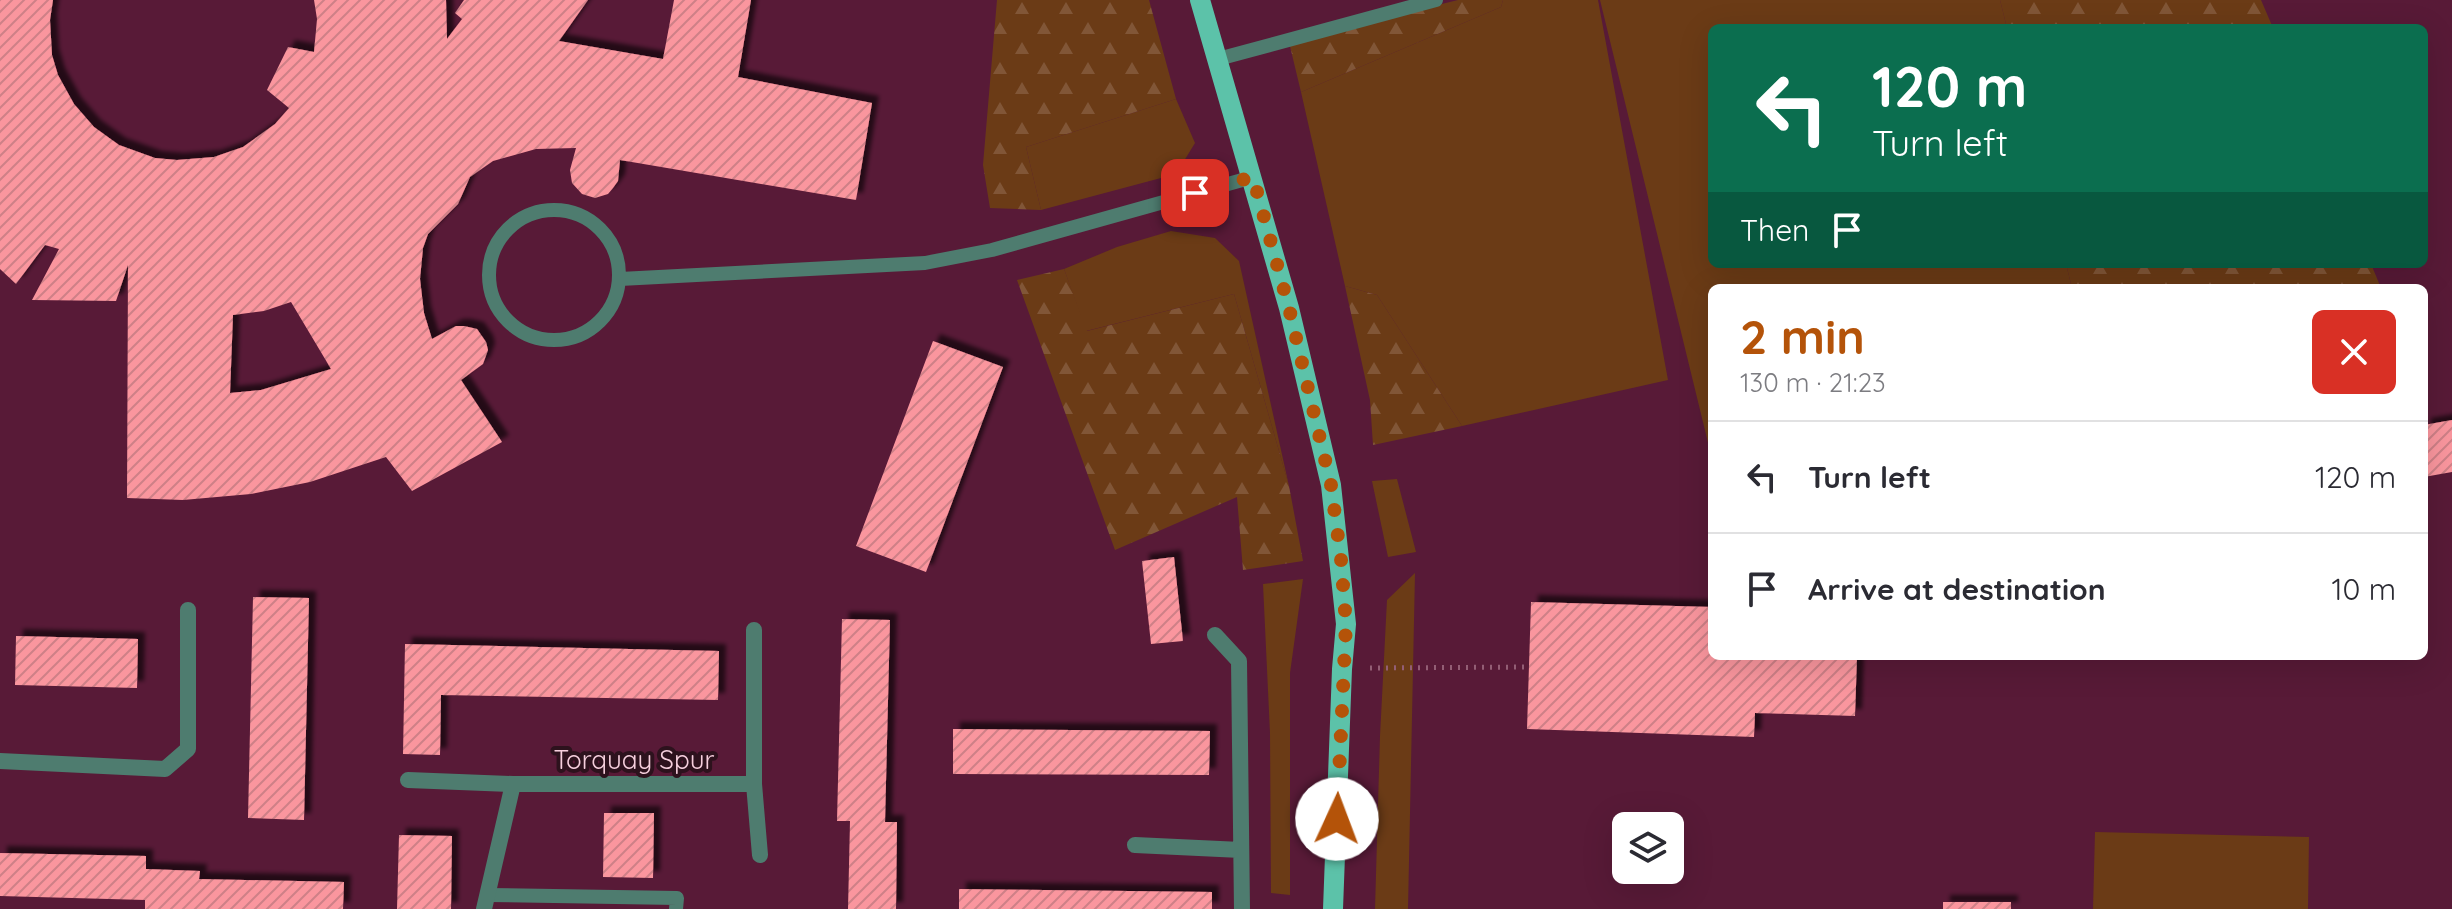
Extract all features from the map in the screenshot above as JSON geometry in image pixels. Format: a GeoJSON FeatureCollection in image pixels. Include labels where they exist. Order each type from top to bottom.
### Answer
{"type":"FeatureCollection","features":[{"type":"Feature","properties":{"kind":"main road"},"geometry":{"type":"LineString","coordinates":[[1200,0],[1289,308],[1331,485],[1346,624],[1333,909]]}},
{"type":"Feature","properties":{"kind":"street"},"geometry":{"type":"LineString","coordinates":[[0,761],[165,769],[188,749],[188,610]]}},
{"type":"Feature","properties":{"kind":"street"},"geometry":{"type":"LineString","coordinates":[[754,630],[754,784],[760,855]]}},
{"type":"Feature","properties":{"kind":"street"},"geometry":{"type":"LineString","coordinates":[[1215,635],[1239,661],[1242,909]]}},
{"type":"Feature","properties":{"kind":"street","name":"Torquay Spur"},"geometry":{"type":"LineString","coordinates":[[408,780],[513,784],[754,784]]}},
{"type":"Feature","properties":{"kind":"street"},"geometry":{"type":"LineString","coordinates":[[485,902],[513,784]]}},
{"type":"Feature","properties":{"kind":"street"},"geometry":{"type":"LineString","coordinates":[[1135,845],[1241,850]]}},
{"type":"Feature","properties":{"kind":"lane"},"geometry":{"type":"LineString","coordinates":[[1218,59],[1436,0]]}},
{"type":"Feature","properties":{"kind":"lane"},"geometry":{"type":"LineString","coordinates":[[620,279],[925,263],[992,250],[1253,177]]}},
{"type":"Feature","properties":{"kind":"lane"},"geometry":{"type":"LineString","coordinates":[[564,210],[592,221],[613,244],[620,266],[620,279],[615,301],[608,314],[579,336],[556,341],[537,339],[509,323],[494,303],[488,275],[490,257],[500,236],[511,224],[536,211],[564,210]]}},
{"type":"Feature","properties":{"kind":"lane"},"geometry":{"type":"LineString","coordinates":[[485,902],[677,898],[676,909]]}},
{"type":"Feature","properties":{"kind":"path"},"geometry":{"type":"LineString","coordinates":[[1342,669],[1529,667]]}},
{"type":"Feature","properties":{"kind":"green space"},"geometry":{"type":"Polygon","coordinates":[[[997,0],[1149,0],[1176,99],[1026,147],[1041,210],[990,208],[983,165],[997,0]]]}},
{"type":"Feature","properties":{"kind":"green space"},"geometry":{"type":"Polygon","coordinates":[[[1458,0],[1503,0],[1501,7],[1301,92],[1289,42],[1458,0]]]}},
{"type":"Feature","properties":{"kind":"green space"},"geometry":{"type":"Polygon","coordinates":[[[1503,0],[1598,0],[1668,380],[1462,426],[1377,295],[1345,286],[1301,92],[1501,7],[1503,0]]]}},
{"type":"Feature","properties":{"kind":"green space"},"geometry":{"type":"Polygon","coordinates":[[[1600,0],[2000,0],[2006,24],[1708,24],[1708,268],[2067,268],[2071,284],[1708,284],[1708,443],[1600,0]]]}},
{"type":"Feature","properties":{"kind":"green space"},"geometry":{"type":"Polygon","coordinates":[[[2000,0],[2261,0],[2271,24],[2006,24],[2000,0]]]}},
{"type":"Feature","properties":{"kind":"green space"},"geometry":{"type":"Polygon","coordinates":[[[1176,99],[1195,143],[1176,174],[1041,210],[1026,147],[1176,99]]]}},
{"type":"Feature","properties":{"kind":"green space"},"geometry":{"type":"Polygon","coordinates":[[[1171,231],[1215,238],[1239,261],[1289,486],[1234,294],[1086,331],[1064,269],[1117,247],[1171,231]]]}},
{"type":"Feature","properties":{"kind":"green space"},"geometry":{"type":"Polygon","coordinates":[[[2067,268],[2373,268],[2379,284],[2071,284],[2067,268]]]}},
{"type":"Feature","properties":{"kind":"green space"},"geometry":{"type":"Polygon","coordinates":[[[1064,269],[1087,331],[1234,294],[1289,486],[1303,561],[1243,570],[1237,497],[1115,550],[1017,280],[1064,269]]]}},
{"type":"Feature","properties":{"kind":"green space"},"geometry":{"type":"Polygon","coordinates":[[[1345,286],[1377,295],[1462,426],[1373,445],[1370,400],[1345,286]]]}},
{"type":"Feature","properties":{"kind":"green space"},"geometry":{"type":"Polygon","coordinates":[[[1397,479],[1416,552],[1388,557],[1372,481],[1397,479]]]}},
{"type":"Feature","properties":{"kind":"green space"},"geometry":{"type":"Polygon","coordinates":[[[1415,573],[1408,909],[1375,909],[1387,600],[1415,573]]]}},
{"type":"Feature","properties":{"kind":"green space"},"geometry":{"type":"Polygon","coordinates":[[[1303,579],[1290,673],[1290,895],[1271,893],[1270,733],[1263,584],[1303,579]]]}},
{"type":"Feature","properties":{"kind":"green space"},"geometry":{"type":"Polygon","coordinates":[[[2095,832],[2309,837],[2308,909],[2093,909],[2095,832]]]}},
{"type":"Feature","properties":{"kind":"building"},"geometry":{"type":"Polygon","coordinates":[[[0,0],[53,0],[50,20],[52,55],[58,75],[74,104],[94,127],[119,145],[155,158],[214,157],[243,147],[275,124],[289,108],[267,90],[288,47],[314,52],[317,19],[314,0],[446,0],[447,39],[462,19],[455,13],[464,0],[588,0],[559,41],[663,59],[674,0],[751,0],[738,77],[872,103],[856,200],[620,160],[618,181],[608,194],[595,198],[582,194],[572,183],[570,170],[576,148],[536,149],[493,161],[470,177],[458,204],[428,234],[423,248],[420,279],[424,313],[432,339],[456,326],[464,326],[477,329],[486,342],[488,350],[483,364],[461,380],[502,442],[412,491],[386,457],[310,482],[251,494],[183,500],[127,498],[128,265],[116,301],[32,300],[59,249],[45,245],[16,284],[0,269],[0,0]],[[291,302],[264,311],[233,315],[230,393],[261,390],[331,369],[291,302]]]}},
{"type":"Feature","properties":{"kind":"building"},"geometry":{"type":"Polygon","coordinates":[[[933,341],[1003,367],[926,572],[856,546],[933,341]]]}},
{"type":"Feature","properties":{"kind":"building"},"geometry":{"type":"Polygon","coordinates":[[[2452,420],[2452,472],[2428,476],[2428,424],[2452,420]]]}},
{"type":"Feature","properties":{"kind":"building"},"geometry":{"type":"Polygon","coordinates":[[[1174,557],[1183,641],[1151,644],[1142,561],[1174,557]]]}},
{"type":"Feature","properties":{"kind":"building"},"geometry":{"type":"Polygon","coordinates":[[[253,597],[309,598],[304,820],[248,818],[253,597]]]}},
{"type":"Feature","properties":{"kind":"building"},"geometry":{"type":"Polygon","coordinates":[[[1531,602],[1708,607],[1708,660],[1857,660],[1855,716],[1755,713],[1754,737],[1527,729],[1531,602]]]}},
{"type":"Feature","properties":{"kind":"building"},"geometry":{"type":"Polygon","coordinates":[[[842,619],[890,620],[885,822],[897,822],[896,909],[848,909],[850,821],[837,821],[842,619]]]}},
{"type":"Feature","properties":{"kind":"building"},"geometry":{"type":"Polygon","coordinates":[[[16,636],[138,639],[137,688],[15,685],[16,636]]]}},
{"type":"Feature","properties":{"kind":"building"},"geometry":{"type":"Polygon","coordinates":[[[405,644],[719,651],[718,700],[441,695],[440,755],[403,754],[405,644]]]}},
{"type":"Feature","properties":{"kind":"building"},"geometry":{"type":"Polygon","coordinates":[[[953,729],[1210,731],[1209,775],[953,774],[953,729]]]}},
{"type":"Feature","properties":{"kind":"building"},"geometry":{"type":"Polygon","coordinates":[[[604,813],[654,813],[653,878],[603,877],[604,813]]]}},
{"type":"Feature","properties":{"kind":"building"},"geometry":{"type":"Polygon","coordinates":[[[399,835],[452,836],[451,909],[397,909],[399,835]]]}},
{"type":"Feature","properties":{"kind":"building"},"geometry":{"type":"Polygon","coordinates":[[[0,853],[146,856],[146,869],[200,871],[199,879],[344,882],[343,909],[145,909],[145,900],[0,896],[0,853]]]}},
{"type":"Feature","properties":{"kind":"building"},"geometry":{"type":"Polygon","coordinates":[[[959,889],[1212,892],[1212,909],[959,909],[959,889]]]}},
{"type":"Feature","properties":{"kind":"building"},"geometry":{"type":"Polygon","coordinates":[[[1943,902],[2011,902],[2011,909],[1943,909],[1943,902]]]}},
{"type":"Feature","properties":{"kind":"route"},"geometry":{"type":"LineString","coordinates":[[1195,193],[1253,177],[1289,308],[1331,485],[1346,624],[1337,819]]}}]}
